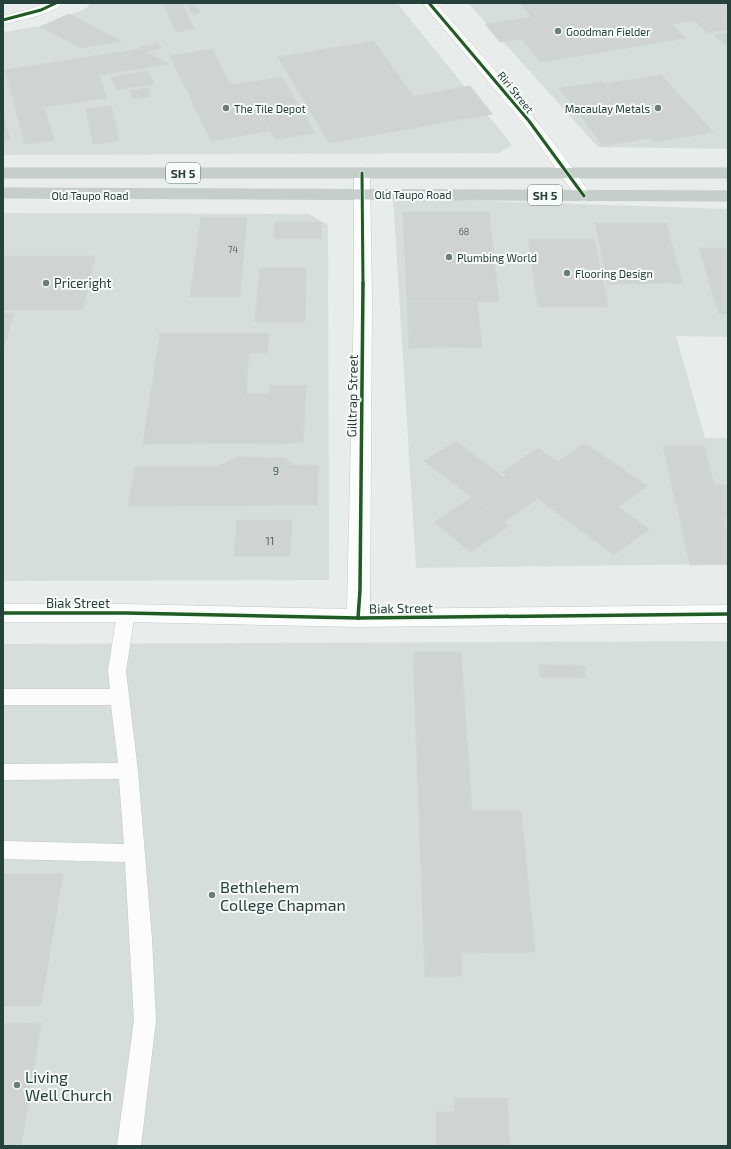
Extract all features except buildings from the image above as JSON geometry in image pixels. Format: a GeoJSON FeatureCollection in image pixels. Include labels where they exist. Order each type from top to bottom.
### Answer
{"type":"FeatureCollection","features":[{"type":"Feature","properties":{"kind":"highway","name":"Old Taupo Road"},"geometry":{"type":"LineString","coordinates":[[3,172],[728,174]]}},
{"type":"Feature","properties":{"kind":"highway","name":"Old Taupo Road"},"geometry":{"type":"LineString","coordinates":[[3,194],[728,196]]}},
{"type":"Feature","properties":{"kind":"street"},"geometry":{"type":"LineString","coordinates":[[3,20],[42,10],[56,3]]}},
{"type":"Feature","properties":{"kind":"street","name":"Riri Street"},"geometry":{"type":"LineString","coordinates":[[429,3],[503,88],[569,173],[584,196]]}},
{"type":"Feature","properties":{"kind":"street","name":"Gilltrap Street"},"geometry":{"type":"LineString","coordinates":[[358,618],[360,590],[363,300],[362,173]]}},
{"type":"Feature","properties":{"kind":"street","name":"Biak Street"},"geometry":{"type":"LineString","coordinates":[[3,613],[126,613],[358,618],[728,614]]}},
{"type":"Feature","properties":{"kind":"lane"},"geometry":{"type":"LineString","coordinates":[[126,613],[117,672],[128,771],[141,939],[145,1020],[129,1146]]}},
{"type":"Feature","properties":{"kind":"lane"},"geometry":{"type":"LineString","coordinates":[[3,697],[120,697]]}},
{"type":"Feature","properties":{"kind":"lane"},"geometry":{"type":"LineString","coordinates":[[3,772],[128,771]]}},
{"type":"Feature","properties":{"kind":"lane"},"geometry":{"type":"LineString","coordinates":[[3,850],[134,852]]}},
{"type":"Feature","properties":{"kind":"shaded area"},"geometry":{"type":"Polygon","coordinates":[[[91,3],[397,3],[512,145],[499,153],[3,155],[3,32],[41,26],[85,9],[91,3]]]}},
{"type":"Feature","properties":{"kind":"shaded area"},"geometry":{"type":"Polygon","coordinates":[[[468,3],[728,3],[728,149],[598,147],[468,3]]]}},
{"type":"Feature","properties":{"kind":"shaded area"},"geometry":{"type":"Polygon","coordinates":[[[393,198],[728,209],[728,337],[676,336],[705,438],[728,438],[728,564],[416,568],[393,198]]]}},
{"type":"Feature","properties":{"kind":"shaded area"},"geometry":{"type":"Polygon","coordinates":[[[3,213],[309,214],[328,225],[329,580],[3,581],[3,213]]]}},
{"type":"Feature","properties":{"kind":"shaded area"},"geometry":{"type":"Polygon","coordinates":[[[728,641],[728,1146],[3,1146],[3,644],[728,641]]]}},
{"type":"Feature","properties":{"kind":"cycle path"},"geometry":{"type":"LineString","coordinates":[[3,20],[41,10],[56,3]]}},
{"type":"Feature","properties":{"kind":"cycle path"},"geometry":{"type":"LineString","coordinates":[[429,3],[490,73],[529,121],[567,170],[584,196]]}},
{"type":"Feature","properties":{"kind":"cycle path"},"geometry":{"type":"LineString","coordinates":[[358,618],[360,590],[363,301],[362,173]]}},
{"type":"Feature","properties":{"kind":"cycle path"},"geometry":{"type":"LineString","coordinates":[[3,613],[126,613],[358,618],[728,614]]}},
{"type":"Feature","properties":{"kind":"place","name":"Goodman Fielder"},"geometry":{"type":"Point","coordinates":[558,31]}},
{"type":"Feature","properties":{"kind":"place","name":"The Tile Depot"},"geometry":{"type":"Point","coordinates":[226,108]}},
{"type":"Feature","properties":{"kind":"place","name":"Macaulay Metals"},"geometry":{"type":"Point","coordinates":[658,108]}},
{"type":"Feature","properties":{"kind":"place","name":"Plumbing World"},"geometry":{"type":"Point","coordinates":[449,257]}},
{"type":"Feature","properties":{"kind":"place","name":"Flooring Design"},"geometry":{"type":"Point","coordinates":[567,273]}},
{"type":"Feature","properties":{"kind":"place","name":"Priceright"},"geometry":{"type":"Point","coordinates":[46,283]}},
{"type":"Feature","properties":{"kind":"place","name":"Bethlehem College Chapman"},"geometry":{"type":"Point","coordinates":[212,895]}},
{"type":"Feature","properties":{"kind":"place","name":"Living Well Church"},"geometry":{"type":"Point","coordinates":[17,1085]}}]}
